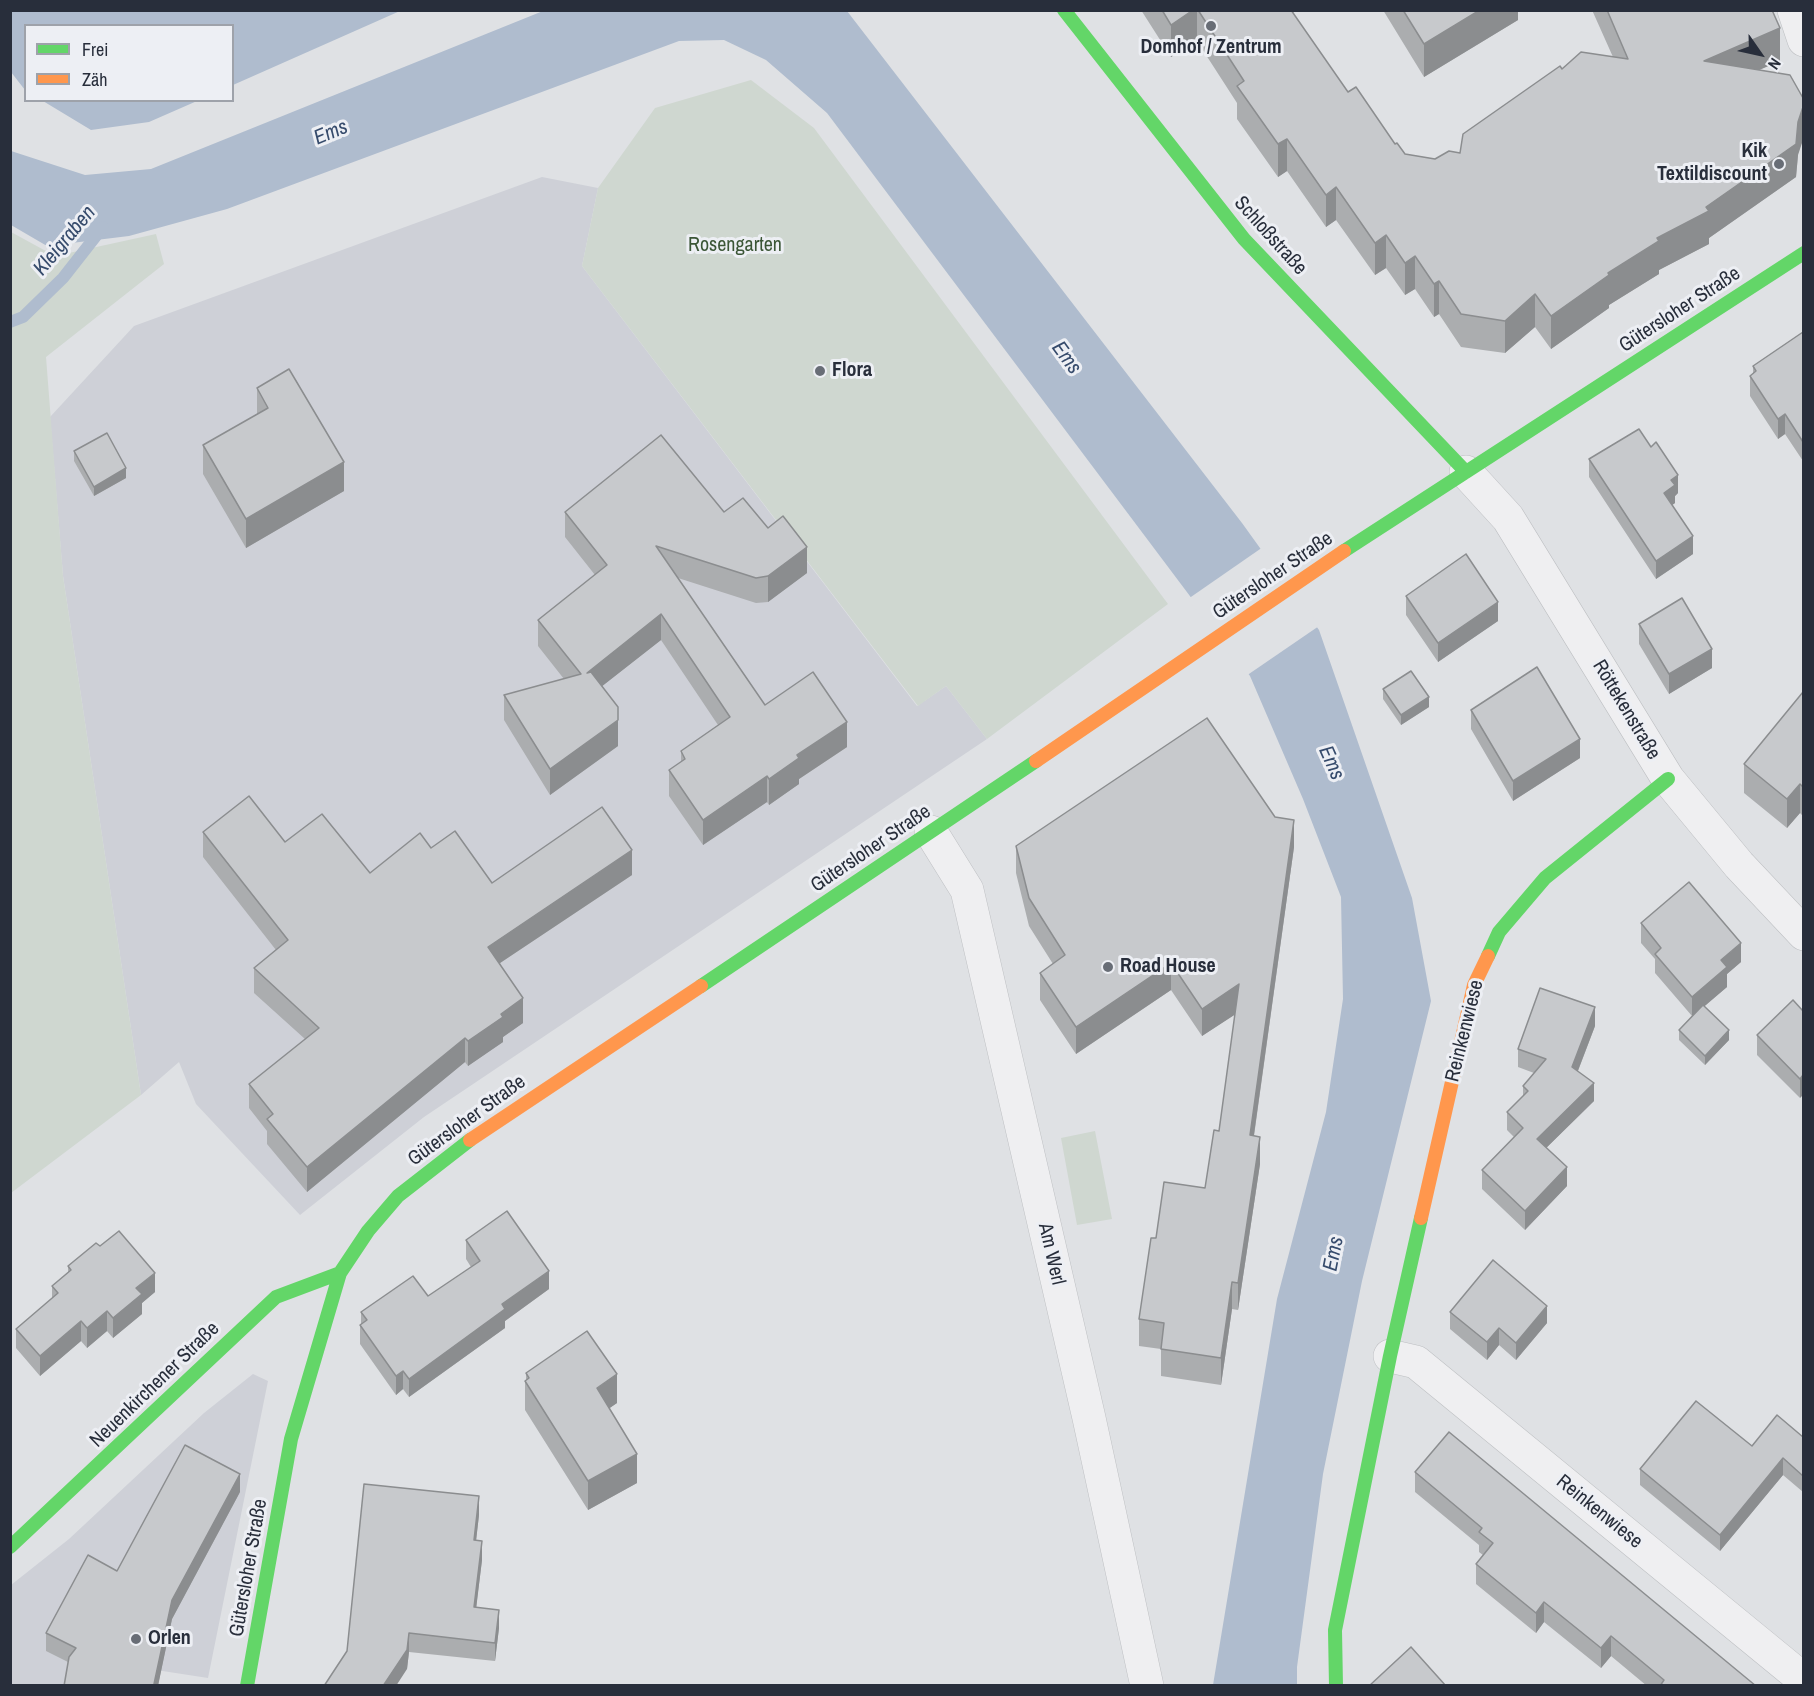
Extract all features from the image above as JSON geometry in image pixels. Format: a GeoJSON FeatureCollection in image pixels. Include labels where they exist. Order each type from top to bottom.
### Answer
{"type":"FeatureCollection","features":[{"type":"Feature","properties":{"kind":"main road","name":"Schloßstraße"},"geometry":{"type":"LineString","coordinates":[[1064,10],[1244,239],[1466,472]]}},
{"type":"Feature","properties":{"kind":"main road","name":"Gütersloher Straße"},"geometry":{"type":"LineString","coordinates":[[247,1686],[291,1439],[340,1274],[368,1231],[398,1196],[464,1144],[931,832],[1320,568],[1803,253]]}},
{"type":"Feature","properties":{"kind":"main road","name":"Reinkenwiese"},"geometry":{"type":"LineString","coordinates":[[1336,1686],[1335,1630],[1390,1356],[1474,985],[1499,932],[1545,878],[1668,779]]}},
{"type":"Feature","properties":{"kind":"main road","name":"Neuenkirchener Straße"},"geometry":{"type":"LineString","coordinates":[[10,1547],[276,1297],[340,1274]]}},
{"type":"Feature","properties":{"kind":"street"},"geometry":{"type":"LineString","coordinates":[[1794,10],[1803,40]]}},
{"type":"Feature","properties":{"kind":"street","name":"Röttekenstraße"},"geometry":{"type":"LineString","coordinates":[[1466,472],[1508,518],[1668,779],[1739,865],[1803,934]]}},
{"type":"Feature","properties":{"kind":"street","name":"Am Werl"},"geometry":{"type":"LineString","coordinates":[[931,832],[967,890],[1089,1418],[1147,1686]]}},
{"type":"Feature","properties":{"kind":"street","name":"Reinkenwiese"},"geometry":{"type":"LineString","coordinates":[[1390,1356],[1416,1362],[1803,1680]]}},
{"type":"Feature","properties":{"kind":"shaded area"},"geometry":{"type":"Polygon","coordinates":[[[542,177],[598,188],[582,266],[917,706],[946,686],[987,739],[424,1117],[300,1215],[196,1104],[179,1062],[141,1095],[63,576],[50,417],[134,326],[542,177]]]}},
{"type":"Feature","properties":{"kind":"shaded area"},"geometry":{"type":"Polygon","coordinates":[[[253,1374],[268,1381],[208,1678],[91,1660],[63,1685],[11,1686],[11,1585],[69,1539],[204,1413],[253,1374]]]}},
{"type":"Feature","properties":{"kind":"green space","name":"Rosengarten"},"geometry":{"type":"Polygon","coordinates":[[[751,80],[814,128],[1168,604],[987,739],[946,686],[918,706],[582,266],[598,188],[655,108],[751,80]]]}},
{"type":"Feature","properties":{"kind":"green space"},"geometry":{"type":"Polygon","coordinates":[[[11,232],[55,256],[156,234],[164,264],[46,357],[63,576],[141,1095],[11,1193],[11,232]]]}},
{"type":"Feature","properties":{"kind":"green space"},"geometry":{"type":"Polygon","coordinates":[[[1095,1131],[1112,1219],[1077,1225],[1061,1138],[1095,1131]]]}},
{"type":"Feature","properties":{"kind":"water"},"geometry":{"type":"Polygon","coordinates":[[[11,10],[400,10],[234,85],[234,24],[24,24],[24,89],[11,72],[11,10]]]}},
{"type":"Feature","properties":{"kind":"water","name":"Ems"},"geometry":{"type":"Polygon","coordinates":[[[543,11],[847,11],[1242,523],[1319,630],[1412,898],[1431,1001],[1362,1281],[1323,1474],[1297,1667],[1297,1685],[1213,1685],[1277,1299],[1326,1112],[1343,999],[1341,897],[1303,799],[1250,676],[827,113],[766,60],[724,40],[679,41],[227,209],[129,236],[47,246],[11,225],[11,151],[85,175],[151,169],[543,11]]]}},
{"type":"Feature","properties":{"kind":"water"},"geometry":{"type":"Polygon","coordinates":[[[45,102],[195,102],[149,122],[91,130],[45,102]]]}},
{"type":"Feature","properties":{"kind":"pier"},"geometry":{"type":"Polygon","coordinates":[[[1263,547],[1319,626],[1246,676],[1188,599],[1263,547]]]}},
{"type":"Feature","properties":{"kind":"building"},"geometry":{"type":"Polygon","coordinates":[[[1162,10],[1193,10],[1171,25],[1162,10]]]}},
{"type":"Feature","properties":{"kind":"building"},"geometry":{"type":"Polygon","coordinates":[[[1198,10],[1291,10],[1348,92],[1356,87],[1395,144],[1397,143],[1405,154],[1435,159],[1449,151],[1460,153],[1463,134],[1560,66],[1562,69],[1581,52],[1628,59],[1607,10],[1772,10],[1780,28],[1704,61],[1790,75],[1803,98],[1796,144],[1706,207],[1709,211],[1657,238],[1659,241],[1608,273],[1609,275],[1551,316],[1535,294],[1505,321],[1461,314],[1439,281],[1434,284],[1415,256],[1405,263],[1386,235],[1375,243],[1336,187],[1326,195],[1287,139],[1278,144],[1237,86],[1244,81],[1198,10]]]}},
{"type":"Feature","properties":{"kind":"building"},"geometry":{"type":"Polygon","coordinates":[[[1403,10],[1480,10],[1424,44],[1403,10]]]}},
{"type":"Feature","properties":{"kind":"building"},"geometry":{"type":"Polygon","coordinates":[[[1803,332],[1803,442],[1785,414],[1778,419],[1750,376],[1756,371],[1753,366],[1803,332]]]}},
{"type":"Feature","properties":{"kind":"building"},"geometry":{"type":"Polygon","coordinates":[[[289,369],[344,462],[246,519],[203,445],[268,408],[257,388],[289,369]]]}},
{"type":"Feature","properties":{"kind":"building"},"geometry":{"type":"Polygon","coordinates":[[[1639,429],[1651,447],[1656,442],[1678,475],[1671,480],[1675,485],[1664,493],[1693,536],[1656,561],[1589,459],[1639,429]]]}},
{"type":"Feature","properties":{"kind":"building"},"geometry":{"type":"Polygon","coordinates":[[[107,433],[126,468],[94,487],[74,451],[107,433]]]}},
{"type":"Feature","properties":{"kind":"building"},"geometry":{"type":"Polygon","coordinates":[[[661,435],[724,512],[743,498],[768,528],[783,516],[807,547],[768,576],[756,578],[656,546],[765,705],[813,672],[847,722],[797,755],[799,758],[769,779],[767,776],[703,820],[669,770],[685,759],[681,751],[730,717],[661,614],[587,673],[591,672],[618,707],[618,720],[550,769],[504,695],[581,674],[538,620],[607,565],[565,512],[661,435]]]}},
{"type":"Feature","properties":{"kind":"building"},"geometry":{"type":"Polygon","coordinates":[[[1466,554],[1498,602],[1438,643],[1406,596],[1466,554]]]}},
{"type":"Feature","properties":{"kind":"building"},"geometry":{"type":"Polygon","coordinates":[[[1682,598],[1712,649],[1669,674],[1639,624],[1682,598]]]}},
{"type":"Feature","properties":{"kind":"building"},"geometry":{"type":"Polygon","coordinates":[[[1537,667],[1580,739],[1513,781],[1471,710],[1537,667]]]}},
{"type":"Feature","properties":{"kind":"building"},"geometry":{"type":"Polygon","coordinates":[[[1411,671],[1429,697],[1401,715],[1383,689],[1411,671]]]}},
{"type":"Feature","properties":{"kind":"building"},"geometry":{"type":"Polygon","coordinates":[[[1803,692],[1803,787],[1800,784],[1787,799],[1744,764],[1803,692]]]}},
{"type":"Feature","properties":{"kind":"building"},"geometry":{"type":"Polygon","coordinates":[[[1207,718],[1275,817],[1294,820],[1250,1135],[1260,1137],[1238,1283],[1232,1282],[1221,1358],[1161,1349],[1164,1323],[1139,1319],[1151,1238],[1156,1238],[1164,1182],[1205,1188],[1214,1130],[1219,1131],[1239,984],[1202,1009],[1171,963],[1076,1027],[1040,973],[1065,955],[1029,898],[1016,846],[1207,718]]]}},
{"type":"Feature","properties":{"kind":"building"},"geometry":{"type":"Polygon","coordinates":[[[249,796],[285,842],[322,814],[370,873],[420,833],[431,848],[455,831],[492,883],[602,807],[632,850],[488,947],[523,998],[501,1014],[503,1017],[468,1041],[465,1038],[307,1167],[267,1119],[273,1114],[249,1084],[319,1028],[254,968],[288,940],[203,832],[249,796]]]}},
{"type":"Feature","properties":{"kind":"building"},"geometry":{"type":"Polygon","coordinates":[[[1689,882],[1741,943],[1721,960],[1727,967],[1692,997],[1655,954],[1661,948],[1641,923],[1689,882]]]}},
{"type":"Feature","properties":{"kind":"building"},"geometry":{"type":"Polygon","coordinates":[[[1540,988],[1595,1007],[1572,1067],[1594,1083],[1537,1139],[1567,1167],[1525,1211],[1482,1170],[1523,1128],[1507,1112],[1528,1091],[1523,1086],[1546,1059],[1518,1049],[1540,988]]]}},
{"type":"Feature","properties":{"kind":"building"},"geometry":{"type":"Polygon","coordinates":[[[1793,1000],[1803,1011],[1803,1075],[1800,1079],[1757,1035],[1793,1000]]]}},
{"type":"Feature","properties":{"kind":"building"},"geometry":{"type":"Polygon","coordinates":[[[1703,1005],[1729,1030],[1705,1056],[1679,1030],[1703,1005]]]}},
{"type":"Feature","properties":{"kind":"building"},"geometry":{"type":"Polygon","coordinates":[[[507,1211],[549,1271],[502,1304],[505,1309],[409,1379],[403,1371],[396,1376],[360,1325],[367,1320],[361,1312],[413,1276],[428,1296],[480,1261],[466,1240],[507,1211]]]}},
{"type":"Feature","properties":{"kind":"building"},"geometry":{"type":"Polygon","coordinates":[[[119,1231],[155,1273],[136,1288],[142,1294],[113,1318],[107,1311],[87,1328],[81,1321],[40,1356],[16,1329],[58,1293],[52,1286],[71,1270],[68,1266],[96,1243],[100,1246],[119,1231]]]}},
{"type":"Feature","properties":{"kind":"building"},"geometry":{"type":"Polygon","coordinates":[[[1493,1260],[1547,1306],[1516,1343],[1499,1328],[1487,1342],[1450,1312],[1493,1260]]]}},
{"type":"Feature","properties":{"kind":"building"},"geometry":{"type":"Polygon","coordinates":[[[587,1331],[617,1374],[597,1388],[637,1454],[588,1481],[525,1381],[529,1378],[526,1373],[587,1331]]]}},
{"type":"Feature","properties":{"kind":"building"},"geometry":{"type":"Polygon","coordinates":[[[1696,1401],[1752,1446],[1777,1415],[1803,1437],[1803,1476],[1783,1458],[1720,1535],[1640,1469],[1696,1401]]]}},
{"type":"Feature","properties":{"kind":"building"},"geometry":{"type":"Polygon","coordinates":[[[1449,1432],[1756,1686],[1660,1686],[1664,1680],[1611,1636],[1601,1648],[1544,1602],[1536,1613],[1476,1564],[1493,1543],[1479,1532],[1482,1528],[1415,1472],[1449,1432]]]}},
{"type":"Feature","properties":{"kind":"building"},"geometry":{"type":"Polygon","coordinates":[[[185,1445],[240,1474],[172,1600],[154,1684],[161,1686],[64,1686],[69,1657],[76,1648],[46,1633],[88,1555],[117,1571],[185,1445]]]}},
{"type":"Feature","properties":{"kind":"building"},"geometry":{"type":"Polygon","coordinates":[[[364,1484],[479,1496],[474,1540],[482,1541],[474,1607],[499,1610],[495,1643],[409,1633],[407,1650],[383,1686],[324,1686],[347,1651],[364,1484]]]}},
{"type":"Feature","properties":{"kind":"building"},"geometry":{"type":"Polygon","coordinates":[[[1411,1647],[1446,1686],[1369,1686],[1411,1647]]]}},
{"type":"Feature","properties":{"kind":"waterway","name":"Kleigraben"},"geometry":{"type":"LineString","coordinates":[[10,322],[23,317],[63,278],[103,227]]}},
{"type":"Feature","properties":{"kind":"traffic: fast"},"geometry":{"type":"LineString","coordinates":[[1064,10],[1244,239],[1466,472]]}},
{"type":"Feature","properties":{"kind":"traffic: fast"},"geometry":{"type":"LineString","coordinates":[[1344,551],[1804,253]]}},
{"type":"Feature","properties":{"kind":"traffic: fast"},"geometry":{"type":"LineString","coordinates":[[701,986],[1036,761]]}},
{"type":"Feature","properties":{"kind":"traffic: fast"},"geometry":{"type":"LineString","coordinates":[[1488,956],[1499,932],[1545,878],[1668,779]]}},
{"type":"Feature","properties":{"kind":"traffic: fast"},"geometry":{"type":"LineString","coordinates":[[247,1686],[291,1439],[340,1273],[368,1231],[398,1196],[470,1140]]}},
{"type":"Feature","properties":{"kind":"traffic: fast"},"geometry":{"type":"LineString","coordinates":[[1336,1686],[1335,1630],[1390,1356],[1421,1218]]}},
{"type":"Feature","properties":{"kind":"traffic: fast"},"geometry":{"type":"LineString","coordinates":[[10,1547],[276,1297],[340,1273]]}},
{"type":"Feature","properties":{"kind":"traffic: slow"},"geometry":{"type":"LineString","coordinates":[[1036,761],[1344,551]]}},
{"type":"Feature","properties":{"kind":"traffic: slow"},"geometry":{"type":"LineString","coordinates":[[1421,1218],[1474,985],[1488,956]]}},
{"type":"Feature","properties":{"kind":"traffic: slow"},"geometry":{"type":"LineString","coordinates":[[470,1140],[701,986]]}},
{"type":"Feature","properties":{"kind":"place","name":"Domhof / Zentrum"},"geometry":{"type":"Point","coordinates":[1211,26]}},
{"type":"Feature","properties":{"kind":"place","name":"Kik Textildiscount"},"geometry":{"type":"Point","coordinates":[1779,164]}},
{"type":"Feature","properties":{"kind":"place","name":"Flora"},"geometry":{"type":"Point","coordinates":[820,371]}},
{"type":"Feature","properties":{"kind":"place","name":"Road House"},"geometry":{"type":"Point","coordinates":[1108,967]}},
{"type":"Feature","properties":{"kind":"place","name":"Orlen"},"geometry":{"type":"Point","coordinates":[136,1639]}}]}
